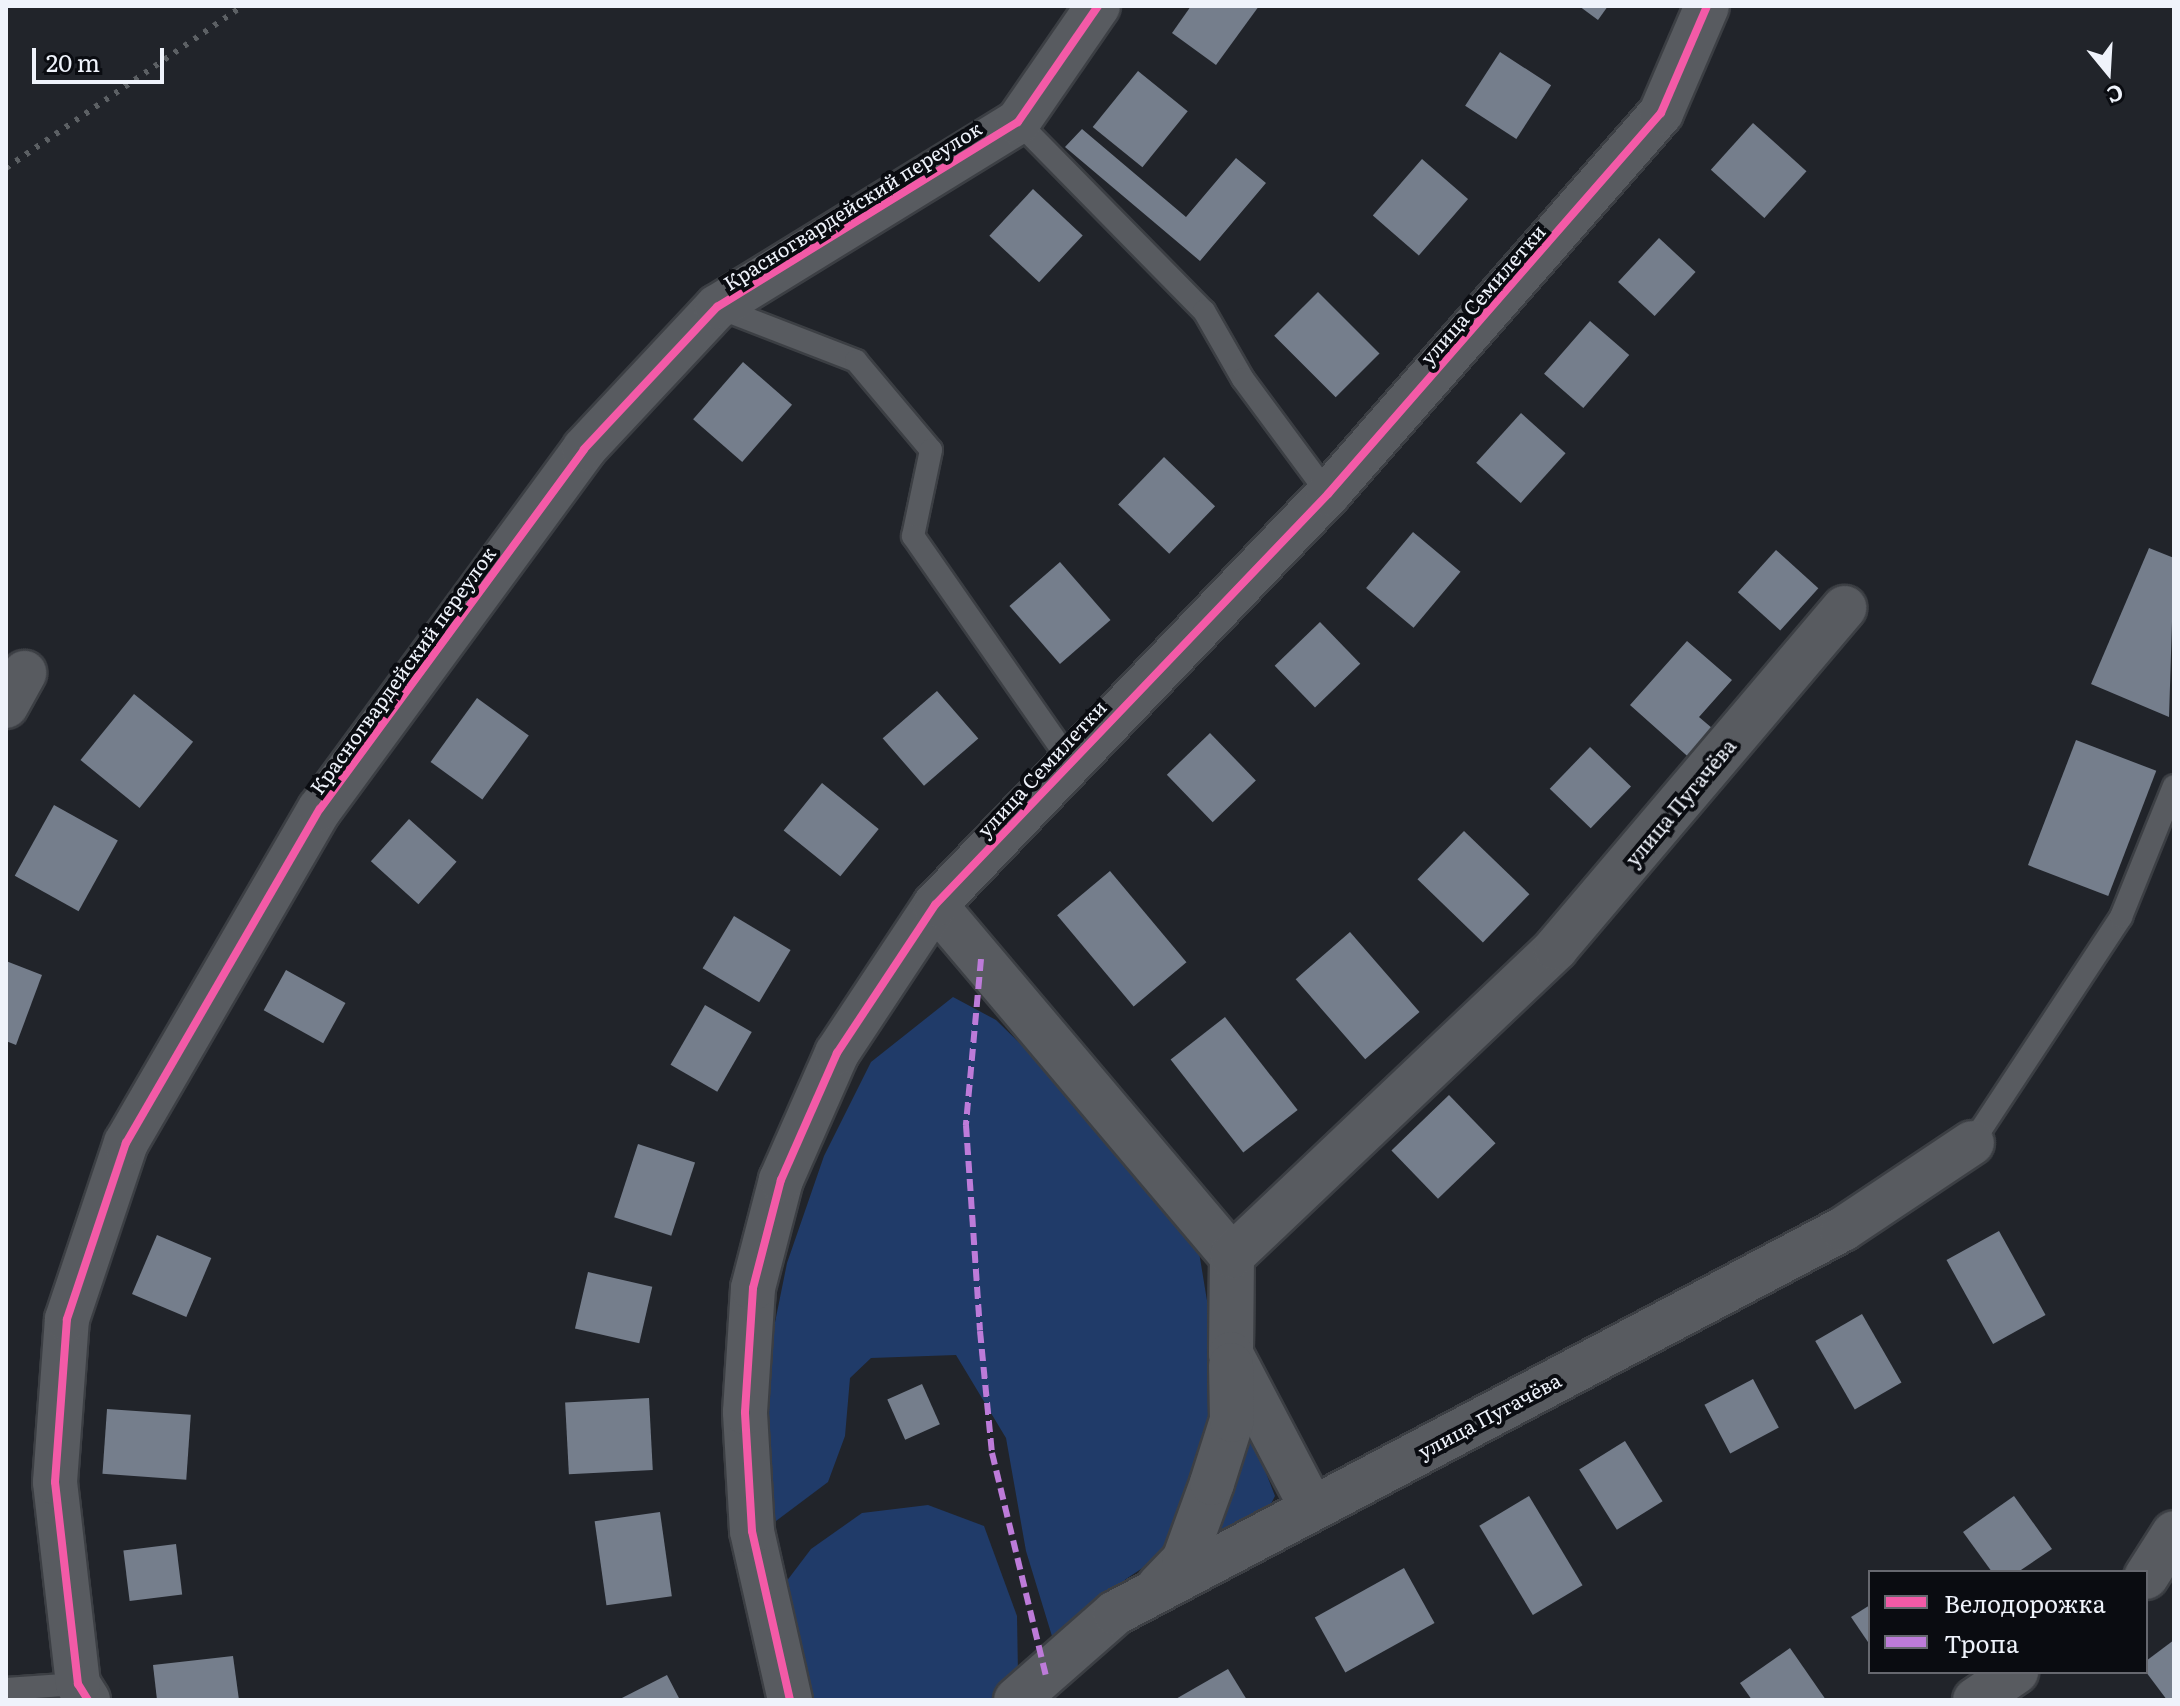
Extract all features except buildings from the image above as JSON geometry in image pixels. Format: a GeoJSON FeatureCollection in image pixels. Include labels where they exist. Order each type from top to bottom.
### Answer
{"type":"FeatureCollection","features":[{"type":"Feature","properties":{"kind":"street","name":"Красногвардейский переулок"},"geometry":{"type":"LineString","coordinates":[[83,1692],[55,1482],[67,1319],[126,1143],[320,809],[584,449],[717,307],[1018,122],[1098,6]]}},
{"type":"Feature","properties":{"kind":"street","name":"улица Семилетки"},"geometry":{"type":"LineString","coordinates":[[790,1700],[752,1531],[745,1412],[753,1288],[781,1180],[837,1053],[935,905],[1069,760],[1328,494],[1661,113],[1707,6]]}},
{"type":"Feature","properties":{"kind":"street","name":"улица Пугачёва"},"geometry":{"type":"LineString","coordinates":[[1232,1256],[1556,948],[1844,608]]}},
{"type":"Feature","properties":{"kind":"street"},"geometry":{"type":"LineString","coordinates":[[935,905],[1232,1256],[1232,1420],[1184,1560],[1153,1593]]}},
{"type":"Feature","properties":{"kind":"street","name":"улица Пугачёва"},"geometry":{"type":"LineString","coordinates":[[1031,1692],[1115,1613],[1843,1229],[1972,1143]]}},
{"type":"Feature","properties":{"kind":"street"},"geometry":{"type":"LineString","coordinates":[[1231,1354],[1269,1436],[1312,1508]]}},
{"type":"Feature","properties":{"kind":"street"},"geometry":{"type":"LineString","coordinates":[[2148,1574],[2174,1533]]}},
{"type":"Feature","properties":{"kind":"street"},"geometry":{"type":"LineString","coordinates":[[1975,1700],[2013,1674]]}},
{"type":"Feature","properties":{"kind":"lane"},"geometry":{"type":"LineString","coordinates":[[1018,122],[1204,311],[1243,379],[1328,494]]}},
{"type":"Feature","properties":{"kind":"lane"},"geometry":{"type":"LineString","coordinates":[[717,307],[856,361],[931,450],[913,536],[1069,760]]}},
{"type":"Feature","properties":{"kind":"lane"},"geometry":{"type":"LineString","coordinates":[[1972,1143],[2121,917],[2174,786]]}},
{"type":"Feature","properties":{"kind":"lane"},"geometry":{"type":"LineString","coordinates":[[6,1689],[83,1692]]}},
{"type":"Feature","properties":{"kind":"shaded area"},"geometry":{"type":"Polygon","coordinates":[[[953,997],[996,1020],[1105,1126],[1198,1246],[1213,1337],[1275,1496],[1259,1527],[1168,1551],[1126,1579],[1055,1646],[1026,1551],[1006,1438],[956,1355],[871,1358],[850,1378],[845,1436],[828,1482],[776,1521],[768,1492],[769,1352],[787,1263],[824,1156],[871,1062],[953,997]]]}},
{"type":"Feature","properties":{"kind":"shaded area"},"geometry":{"type":"Polygon","coordinates":[[[928,1505],[984,1526],[1017,1616],[1018,1675],[994,1700],[814,1700],[791,1637],[786,1582],[811,1549],[862,1513],[928,1505]]]}},
{"type":"Feature","properties":{"kind":"railway"},"geometry":{"type":"LineString","coordinates":[[6,168],[243,6]]}},
{"type":"Feature","properties":{"kind":"marked path"},"geometry":{"type":"LineString","coordinates":[[981,959],[966,1125],[980,1331],[992,1453],[1046,1676]]}},
{"type":"Feature","properties":{"kind":"cycle path"},"geometry":{"type":"LineString","coordinates":[[88,1700],[78,1684],[55,1482],[67,1319],[126,1143],[320,809],[584,449],[717,307],[1018,122],[1098,6]]}},
{"type":"Feature","properties":{"kind":"cycle path"},"geometry":{"type":"LineString","coordinates":[[790,1700],[752,1531],[745,1412],[753,1288],[781,1180],[837,1053],[935,905],[1328,494],[1661,113],[1707,6]]}}]}
